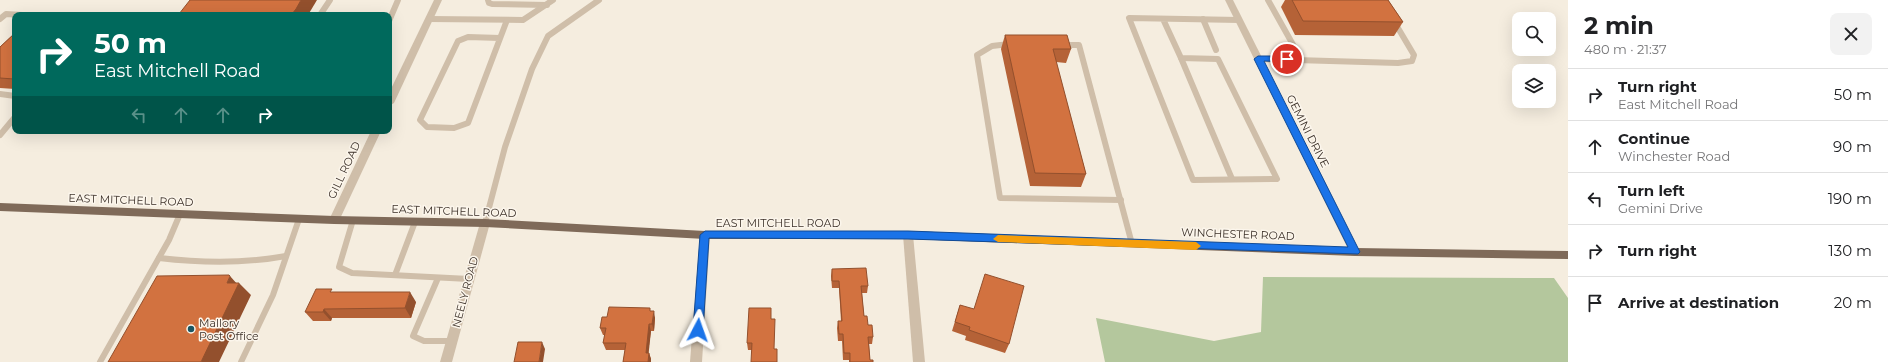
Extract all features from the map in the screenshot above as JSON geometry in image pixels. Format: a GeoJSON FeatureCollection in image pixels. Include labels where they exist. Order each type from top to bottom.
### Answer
{"type":"FeatureCollection","features":[{"type":"Feature","properties":{"kind":"main road","name":"EAST MITCHELL ROAD"},"geometry":{"type":"LineString","coordinates":[[0,207],[299,219],[484,223],[705,235],[908,235]]}},
{"type":"Feature","properties":{"kind":"main road","name":"WINCHESTER ROAD"},"geometry":{"type":"LineString","coordinates":[[908,235],[1355,252],[1568,255]]}},
{"type":"Feature","properties":{"kind":"street"},"geometry":{"type":"LineString","coordinates":[[392,97],[438,0]]}},
{"type":"Feature","properties":{"kind":"street","name":"GEMINI DRIVE"},"geometry":{"type":"LineString","coordinates":[[1229,0],[1355,252]]}},
{"type":"Feature","properties":{"kind":"street","name":"GILL ROAD"},"geometry":{"type":"LineString","coordinates":[[334,220],[375,134]]}},
{"type":"Feature","properties":{"kind":"street","name":"NEELY ROAD"},"geometry":{"type":"LineString","coordinates":[[446,362],[484,223]]}},
{"type":"Feature","properties":{"kind":"street"},"geometry":{"type":"LineString","coordinates":[[696,362],[705,235]]}},
{"type":"Feature","properties":{"kind":"street"},"geometry":{"type":"LineString","coordinates":[[908,235],[919,362]]}},
{"type":"Feature","properties":{"kind":"lane"},"geometry":{"type":"LineString","coordinates":[[322,12],[330,0]]}},
{"type":"Feature","properties":{"kind":"lane"},"geometry":{"type":"LineString","coordinates":[[392,14],[398,0]]}},
{"type":"Feature","properties":{"kind":"lane"},"geometry":{"type":"LineString","coordinates":[[488,0],[489,3],[492,4],[547,5]]}},
{"type":"Feature","properties":{"kind":"lane"},"geometry":{"type":"LineString","coordinates":[[429,19],[523,20],[547,5],[552,0]]}},
{"type":"Feature","properties":{"kind":"lane"},"geometry":{"type":"LineString","coordinates":[[484,223],[505,147],[532,69],[548,36],[599,0]]}},
{"type":"Feature","properties":{"kind":"lane"},"geometry":{"type":"LineString","coordinates":[[1268,0],[1301,59]]}},
{"type":"Feature","properties":{"kind":"lane"},"geometry":{"type":"LineString","coordinates":[[0,19],[6,14],[12,14]]}},
{"type":"Feature","properties":{"kind":"lane"},"geometry":{"type":"LineString","coordinates":[[1258,59],[1412,61],[1414,54],[1390,15]]}},
{"type":"Feature","properties":{"kind":"lane"},"geometry":{"type":"LineString","coordinates":[[1181,58],[1218,59],[1276,180],[1193,180],[1129,18],[1239,20]]}},
{"type":"Feature","properties":{"kind":"lane"},"geometry":{"type":"LineString","coordinates":[[1163,19],[1232,180]]}},
{"type":"Feature","properties":{"kind":"lane"},"geometry":{"type":"LineString","coordinates":[[1203,19],[1216,50]]}},
{"type":"Feature","properties":{"kind":"lane"},"geometry":{"type":"LineString","coordinates":[[500,38],[468,37],[458,41],[420,120],[426,126],[454,128],[468,123],[507,20]]}},
{"type":"Feature","properties":{"kind":"lane"},"geometry":{"type":"LineString","coordinates":[[1016,44],[1000,44],[984,49],[977,55],[1000,198],[1121,200]]}},
{"type":"Feature","properties":{"kind":"lane"},"geometry":{"type":"LineString","coordinates":[[1056,45],[1079,45],[1132,244]]}},
{"type":"Feature","properties":{"kind":"lane"},"geometry":{"type":"LineString","coordinates":[[0,94],[12,96]]}},
{"type":"Feature","properties":{"kind":"lane"},"geometry":{"type":"LineString","coordinates":[[0,135],[3,128],[12,120]]}},
{"type":"Feature","properties":{"kind":"lane"},"geometry":{"type":"LineString","coordinates":[[100,362],[169,240],[180,214]]}},
{"type":"Feature","properties":{"kind":"lane"},"geometry":{"type":"LineString","coordinates":[[241,362],[273,296],[299,219]]}},
{"type":"Feature","properties":{"kind":"lane"},"geometry":{"type":"LineString","coordinates":[[353,220],[339,267],[352,273],[469,279]]}},
{"type":"Feature","properties":{"kind":"lane"},"geometry":{"type":"LineString","coordinates":[[395,275],[415,222]]}},
{"type":"Feature","properties":{"kind":"lane"},"geometry":{"type":"LineString","coordinates":[[159,258],[211,264],[260,262],[286,256]]}},
{"type":"Feature","properties":{"kind":"lane"},"geometry":{"type":"LineString","coordinates":[[438,278],[413,336],[424,341],[452,341]]}},
{"type":"Feature","properties":{"kind":"green space"},"geometry":{"type":"Polygon","coordinates":[[[1263,277],[1554,278],[1568,298],[1568,362],[1105,362],[1096,318],[1214,341],[1261,332],[1263,277]]]}},
{"type":"Feature","properties":{"kind":"building"},"geometry":{"type":"Polygon","coordinates":[[[190,0],[301,0],[294,12],[181,12],[190,0]]]}},
{"type":"Feature","properties":{"kind":"building"},"geometry":{"type":"Polygon","coordinates":[[[1292,0],[1388,0],[1403,22],[1303,21],[1292,0]]]}},
{"type":"Feature","properties":{"kind":"building"},"geometry":{"type":"Polygon","coordinates":[[[1005,35],[1067,35],[1071,49],[1053,49],[1086,174],[1035,173],[1005,35]]]}},
{"type":"Feature","properties":{"kind":"building"},"geometry":{"type":"Polygon","coordinates":[[[12,36],[12,79],[0,78],[0,47],[12,36]]]}},
{"type":"Feature","properties":{"kind":"building"},"geometry":{"type":"Polygon","coordinates":[[[866,268],[868,286],[861,286],[864,316],[867,316],[868,325],[872,325],[873,337],[868,337],[870,360],[873,360],[873,362],[850,362],[850,353],[844,353],[843,334],[839,334],[838,321],[842,321],[839,281],[832,281],[832,269],[866,268]]]}},
{"type":"Feature","properties":{"kind":"building"},"geometry":{"type":"Polygon","coordinates":[[[985,274],[1024,286],[1009,344],[969,330],[970,327],[955,322],[960,305],[974,309],[985,274]]]}},
{"type":"Feature","properties":{"kind":"building","name":"Mallory Post Office"},"geometry":{"type":"Polygon","coordinates":[[[157,276],[230,276],[227,283],[239,283],[201,362],[108,362],[157,276]]]}},
{"type":"Feature","properties":{"kind":"building"},"geometry":{"type":"Polygon","coordinates":[[[316,289],[332,289],[330,292],[410,292],[405,308],[324,309],[323,312],[305,312],[316,289]]]}},
{"type":"Feature","properties":{"kind":"building"},"geometry":{"type":"Polygon","coordinates":[[[609,307],[650,308],[650,311],[654,311],[652,324],[649,324],[646,353],[649,353],[648,362],[623,362],[626,343],[603,343],[606,328],[600,328],[602,317],[607,317],[609,307]]]}},
{"type":"Feature","properties":{"kind":"building"},"geometry":{"type":"Polygon","coordinates":[[[749,308],[771,308],[771,319],[775,319],[774,349],[777,349],[777,362],[751,362],[752,343],[747,343],[749,308]]]}},
{"type":"Feature","properties":{"kind":"building"},"geometry":{"type":"Polygon","coordinates":[[[518,342],[542,342],[539,362],[514,362],[518,342]]]}},
{"type":"Feature","properties":{"kind":"slow traffic"},"geometry":{"type":"LineString","coordinates":[[998,239],[1196,246]]}},
{"type":"Feature","properties":{"kind":"place","name":"Mallory Post Office"},"geometry":{"type":"Point","coordinates":[191,329]}},
{"type":"Feature","properties":{"kind":"route"},"geometry":{"type":"LineString","coordinates":[[698,330],[705,235],[908,235],[1355,252],[1258,59],[1287,59]]}}]}
